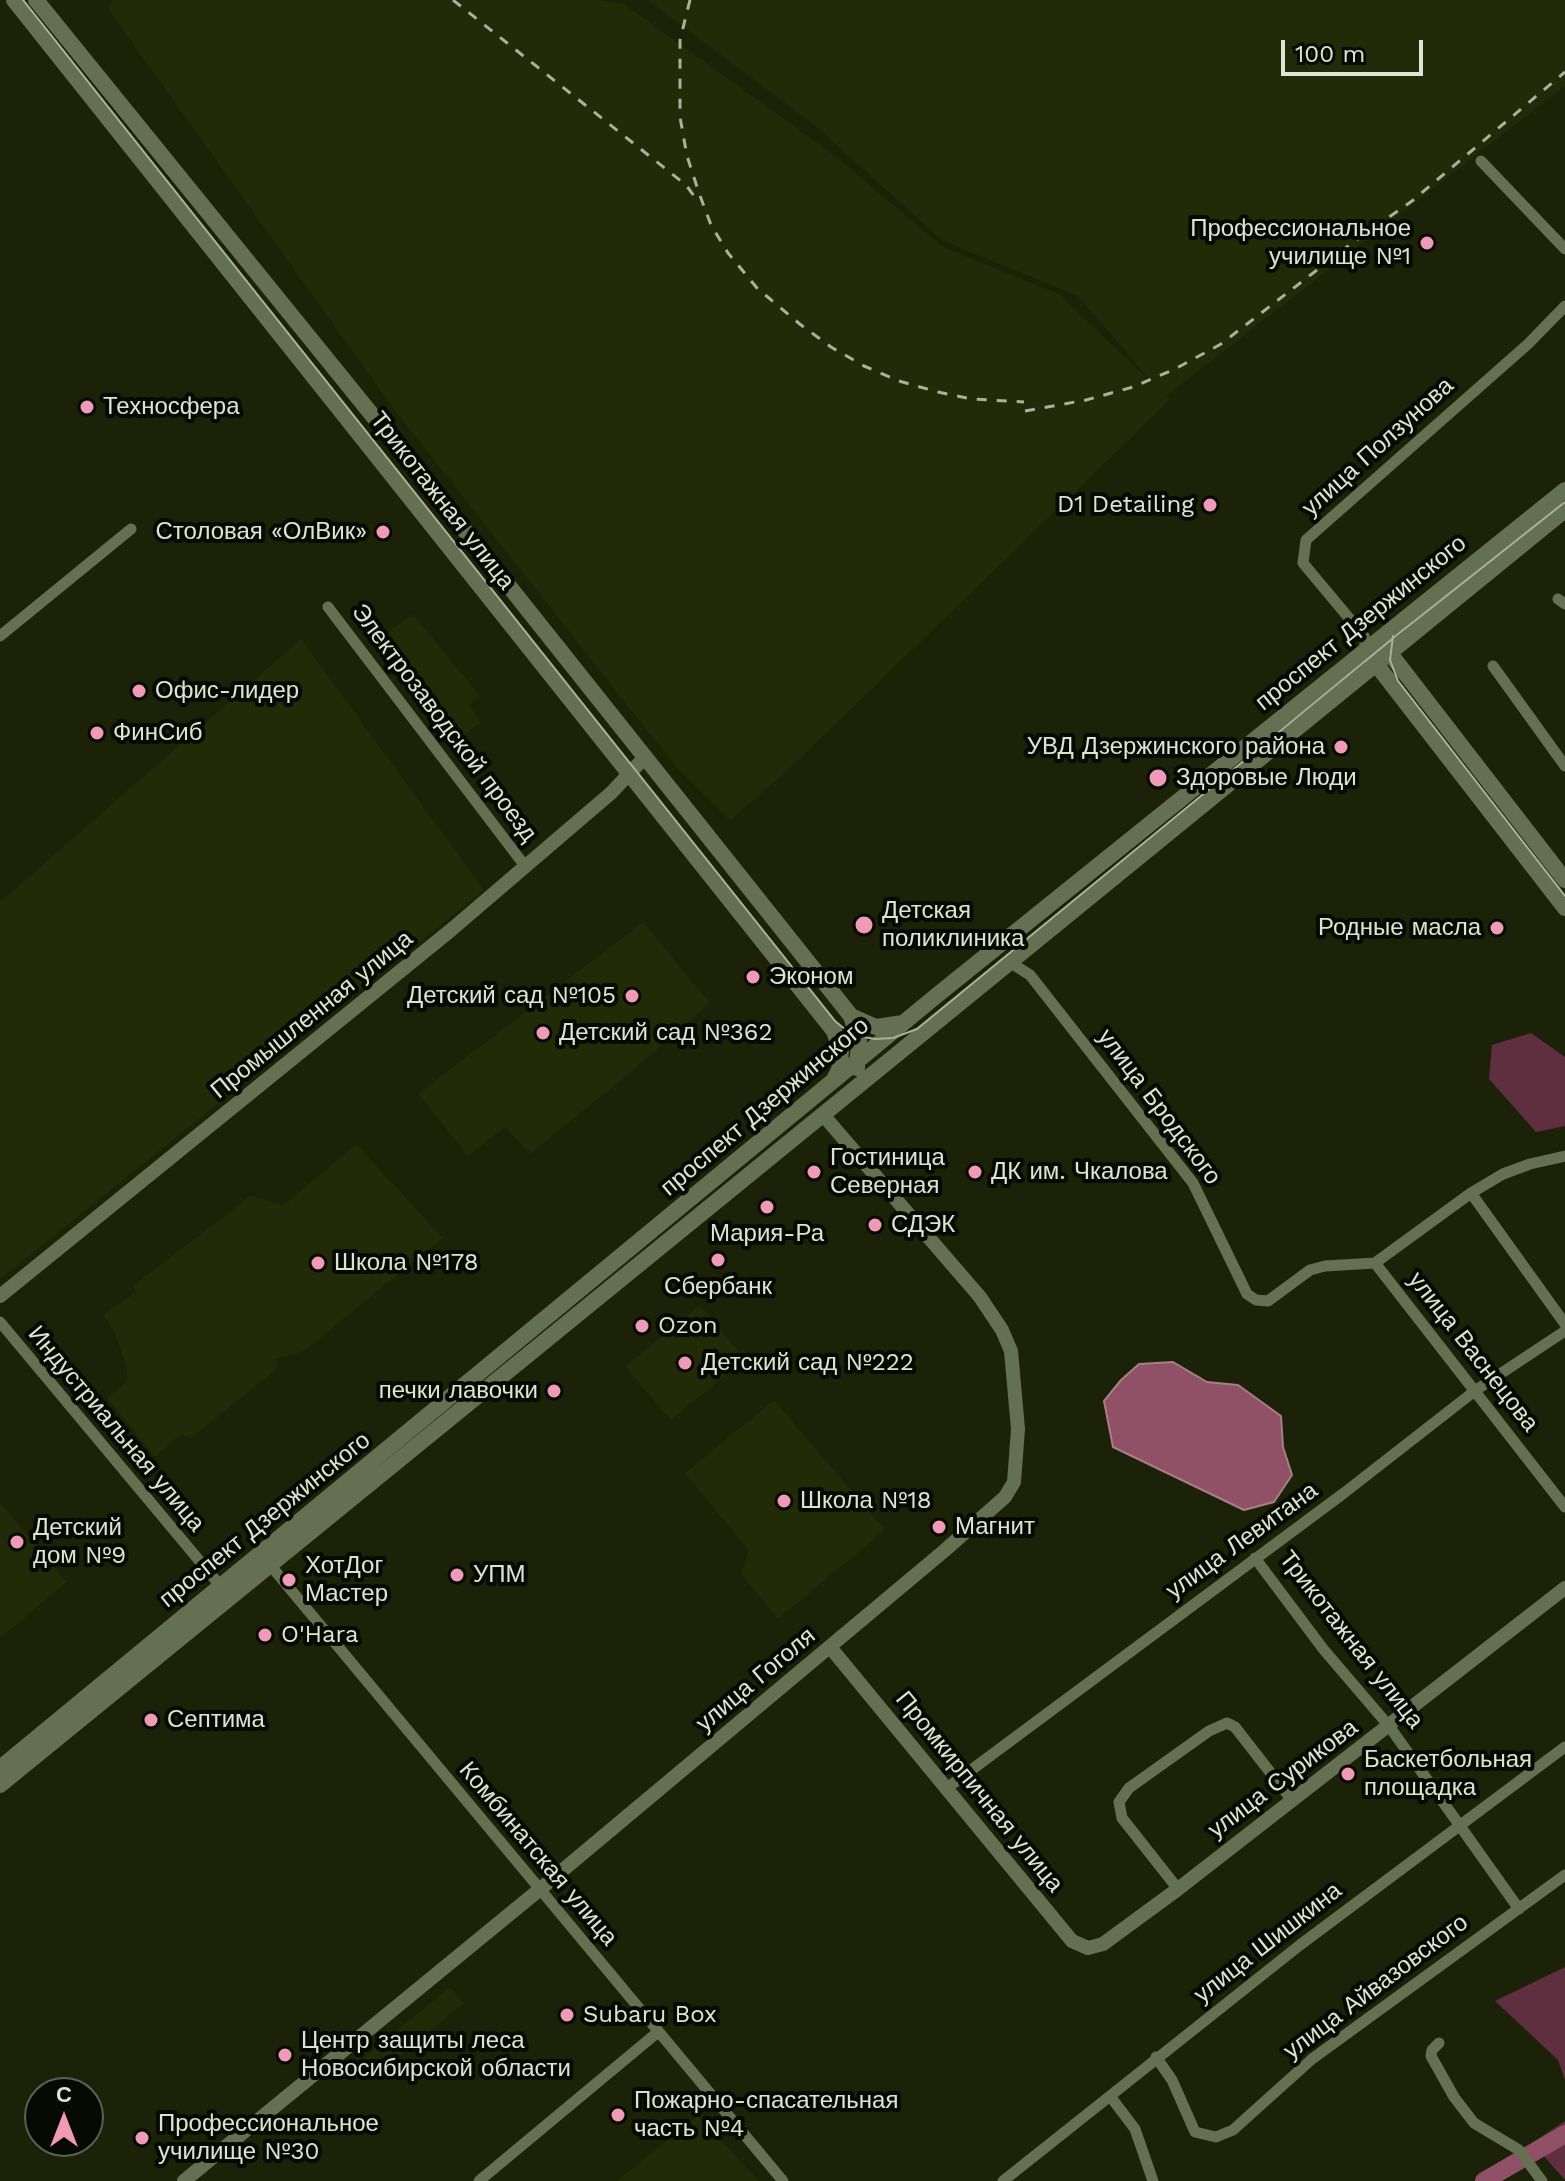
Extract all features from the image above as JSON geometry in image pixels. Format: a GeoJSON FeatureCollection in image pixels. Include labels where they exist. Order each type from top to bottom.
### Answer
{"type":"FeatureCollection","features":[{"type":"Feature","properties":{"kind":"main road","name":"Трикотажная улица"},"geometry":{"type":"LineString","coordinates":[[14,0],[834,1031]]}},
{"type":"Feature","properties":{"kind":"main road","name":"Трикотажная улица"},"geometry":{"type":"LineString","coordinates":[[36,0],[407,458],[851,1016]]}},
{"type":"Feature","properties":{"kind":"main road","name":"проспект Дзержинского"},"geometry":{"type":"LineString","coordinates":[[266,1560],[436,1429],[1011,963],[1375,649],[1565,490]]}},
{"type":"Feature","properties":{"kind":"main road","name":"проспект Дзержинского"},"geometry":{"type":"LineString","coordinates":[[0,1785],[905,1023],[1375,649],[1565,510]]}},
{"type":"Feature","properties":{"kind":"main road"},"geometry":{"type":"LineString","coordinates":[[1375,649],[1405,674],[1565,880]]}},
{"type":"Feature","properties":{"kind":"main road"},"geometry":{"type":"LineString","coordinates":[[1375,649],[1565,908]]}},
{"type":"Feature","properties":{"kind":"main road"},"geometry":{"type":"LineString","coordinates":[[851,1016],[876,1027],[905,1023]]}},
{"type":"Feature","properties":{"kind":"main road"},"geometry":{"type":"LineString","coordinates":[[844,1099],[858,1062],[859,1041],[851,1016]]}},
{"type":"Feature","properties":{"kind":"main road"},"geometry":{"type":"LineString","coordinates":[[834,1031],[879,1045],[894,1045],[922,1036]]}},
{"type":"Feature","properties":{"kind":"main road"},"geometry":{"type":"LineString","coordinates":[[829,1086],[839,1070],[841,1051],[834,1031]]}},
{"type":"Feature","properties":{"kind":"main road","name":"проспект Дзержинского"},"geometry":{"type":"LineString","coordinates":[[0,1768],[226,1593]]}},
{"type":"Feature","properties":{"kind":"street"},"geometry":{"type":"LineString","coordinates":[[1481,161],[1565,249]]}},
{"type":"Feature","properties":{"kind":"street","name":"улица Ползунова"},"geometry":{"type":"LineString","coordinates":[[1375,649],[1303,563],[1306,540],[1519,352],[1565,306]]}},
{"type":"Feature","properties":{"kind":"street"},"geometry":{"type":"LineString","coordinates":[[0,636],[131,529]]}},
{"type":"Feature","properties":{"kind":"street","name":"Электрозаводской проезд"},"geometry":{"type":"LineString","coordinates":[[328,607],[525,866]]}},
{"type":"Feature","properties":{"kind":"street"},"geometry":{"type":"LineString","coordinates":[[1493,666],[1565,766]]}},
{"type":"Feature","properties":{"kind":"street","name":"Промышленная улица"},"geometry":{"type":"LineString","coordinates":[[0,1296],[525,866],[629,776],[644,758]]}},
{"type":"Feature","properties":{"kind":"street","name":"улица Бродского"},"geometry":{"type":"LineString","coordinates":[[1011,963],[1030,975],[1193,1183],[1247,1294],[1256,1300],[1268,1301],[1310,1270],[1375,1263]]}},
{"type":"Feature","properties":{"kind":"street","name":"улица Гоголя"},"geometry":{"type":"LineString","coordinates":[[184,2181],[539,1890],[1005,1497],[1014,1482],[1018,1429],[1011,1351],[1002,1330],[980,1297],[824,1116]]}},
{"type":"Feature","properties":{"kind":"street"},"geometry":{"type":"LineString","coordinates":[[1375,1263],[1471,1193],[1503,1174],[1565,1156]]}},
{"type":"Feature","properties":{"kind":"street"},"geometry":{"type":"LineString","coordinates":[[1471,1193],[1565,1324]]}},
{"type":"Feature","properties":{"kind":"street","name":"улица Васнецова"},"geometry":{"type":"LineString","coordinates":[[1375,1263],[1565,1507]]}},
{"type":"Feature","properties":{"kind":"street","name":"Индустриальная улица"},"geometry":{"type":"LineString","coordinates":[[0,1322],[226,1593]]}},
{"type":"Feature","properties":{"kind":"street","name":"улица Левитана"},"geometry":{"type":"LineString","coordinates":[[947,1788],[1344,1493],[1476,1390],[1565,1331]]}},
{"type":"Feature","properties":{"kind":"street","name":"Трикотажная улица"},"geometry":{"type":"LineString","coordinates":[[1255,1558],[1324,1650],[1389,1726],[1519,1909]]}},
{"type":"Feature","properties":{"kind":"street","name":"Комбинатская улица"},"geometry":{"type":"LineString","coordinates":[[266,1560],[783,2181]]}},
{"type":"Feature","properties":{"kind":"street","name":"улица Сурикова"},"geometry":{"type":"LineString","coordinates":[[1103,1944],[1565,1588]]}},
{"type":"Feature","properties":{"kind":"street","name":"Промкирпичная улица"},"geometry":{"type":"LineString","coordinates":[[830,1647],[1072,1941],[1088,1948],[1103,1944]]}},
{"type":"Feature","properties":{"kind":"street"},"geometry":{"type":"LineString","coordinates":[[1178,1889],[1122,1818],[1119,1802],[1129,1788],[1218,1725],[1227,1723],[1235,1727],[1291,1799]]}},
{"type":"Feature","properties":{"kind":"street","name":"улица Шишкина"},"geometry":{"type":"LineString","coordinates":[[1003,2181],[1300,1945],[1565,1747]]}},
{"type":"Feature","properties":{"kind":"street","name":"улица Айвазовского"},"geometry":{"type":"LineString","coordinates":[[1156,2057],[1172,2080],[1195,2132],[1216,2137],[1233,2130],[1312,2059],[1565,1875]]}},
{"type":"Feature","properties":{"kind":"street"},"geometry":{"type":"LineString","coordinates":[[479,2181],[658,2032]]}},
{"type":"Feature","properties":{"kind":"street"},"geometry":{"type":"LineString","coordinates":[[1439,2043],[1431,2056],[1454,2097],[1474,2123],[1519,2150],[1537,2180]]}},
{"type":"Feature","properties":{"kind":"street"},"geometry":{"type":"LineString","coordinates":[[1110,2096],[1135,2129],[1153,2181]]}},
{"type":"Feature","properties":{"kind":"shaded area"},"geometry":{"type":"Polygon","coordinates":[[[112,0],[597,0],[624,4],[834,155],[943,247],[1059,294],[1156,387],[1078,296],[943,241],[812,123],[648,0],[1565,0],[1565,86],[1166,396],[1170,400],[787,771],[730,820],[676,767],[396,412],[109,10],[112,0]]]}},
{"type":"Feature","properties":{"kind":"shaded area"},"geometry":{"type":"Polygon","coordinates":[[[413,614],[480,696],[469,705],[481,722],[450,746],[371,645],[413,614]]]}},
{"type":"Feature","properties":{"kind":"shaded area"},"geometry":{"type":"Polygon","coordinates":[[[301,639],[484,890],[0,1279],[0,902],[301,639]]]}},
{"type":"Feature","properties":{"kind":"shaded area"},"geometry":{"type":"Polygon","coordinates":[[[643,922],[710,1003],[530,1154],[505,1127],[468,1156],[418,1094],[643,922]]]}},
{"type":"Feature","properties":{"kind":"shaded area"},"geometry":{"type":"Polygon","coordinates":[[[1531,1033],[1565,1057],[1565,1126],[1536,1132],[1489,1079],[1492,1045],[1531,1033]]]}},
{"type":"Feature","properties":{"kind":"shaded area"},"geometry":{"type":"Polygon","coordinates":[[[356,1144],[443,1238],[304,1351],[276,1359],[277,1369],[191,1438],[180,1435],[155,1457],[107,1398],[127,1381],[127,1368],[114,1331],[103,1315],[136,1292],[133,1286],[250,1196],[284,1205],[356,1144]]]}},
{"type":"Feature","properties":{"kind":"shaded area","name":"Детский сад №222"},"geometry":{"type":"Polygon","coordinates":[[[700,1305],[745,1359],[671,1420],[625,1367],[700,1305]]]}},
{"type":"Feature","properties":{"kind":"shaded area"},"geometry":{"type":"Polygon","coordinates":[[[1173,1362],[1207,1382],[1238,1385],[1281,1416],[1283,1447],[1292,1475],[1274,1502],[1244,1510],[1113,1447],[1104,1401],[1139,1364],[1173,1362]]]}},
{"type":"Feature","properties":{"kind":"shaded area","name":"Школа №18"},"geometry":{"type":"Polygon","coordinates":[[[774,1400],[885,1530],[778,1619],[741,1574],[749,1551],[685,1473],[774,1400]]]}},
{"type":"Feature","properties":{"kind":"shaded area","name":"Детский дом №9"},"geometry":{"type":"Polygon","coordinates":[[[0,1502],[67,1582],[0,1638],[0,1502]]]}},
{"type":"Feature","properties":{"kind":"shaded area"},"geometry":{"type":"Polygon","coordinates":[[[1565,1967],[1565,2080],[1558,2060],[1495,2001],[1565,1967]]]}},
{"type":"Feature","properties":{"kind":"shaded area"},"geometry":{"type":"Polygon","coordinates":[[[450,1987],[464,2003],[374,2077],[361,2060],[450,1987]]]}},
{"type":"Feature","properties":{"kind":"shaded area"},"geometry":{"type":"Polygon","coordinates":[[[698,2116],[759,2181],[617,2181],[698,2116]]]}},
{"type":"Feature","properties":{"kind":"shaded area"},"geometry":{"type":"Polygon","coordinates":[[[1565,2121],[1565,2179],[1564,2179],[1532,2143],[1565,2121]]]}},
{"type":"Feature","properties":{"kind":"waterway"},"geometry":{"type":"LineString","coordinates":[[1484,2181],[1565,2134]]}},
{"type":"Feature","properties":{"kind":"tram line"},"geometry":{"type":"LineString","coordinates":[[23,0],[835,1021],[858,1036],[893,1038],[917,1029],[1397,635],[1565,502]]}},
{"type":"Feature","properties":{"kind":"tram line"},"geometry":{"type":"LineString","coordinates":[[1393,636],[1390,660],[1398,681],[1565,896]]}},
{"type":"Feature","properties":{"kind":"railway"},"geometry":{"type":"LineString","coordinates":[[453,0],[686,185],[697,200]]}},
{"type":"Feature","properties":{"kind":"railway"},"geometry":{"type":"LineString","coordinates":[[690,0],[680,40],[680,117],[687,156],[711,225],[728,253],[757,288],[831,347],[899,381],[972,399],[1024,402]]}},
{"type":"Feature","properties":{"kind":"railway"},"geometry":{"type":"LineString","coordinates":[[1025,411],[1086,400],[1133,387],[1221,344],[1412,201],[1565,72]]}},
{"type":"Feature","properties":{"kind":"place","name":"Профессиональное училище №1"},"geometry":{"type":"Point","coordinates":[1427,243]}},
{"type":"Feature","properties":{"kind":"place","name":"Техносфера"},"geometry":{"type":"Point","coordinates":[87,407]}},
{"type":"Feature","properties":{"kind":"place","name":"D1 Detailing"},"geometry":{"type":"Point","coordinates":[1210,505]}},
{"type":"Feature","properties":{"kind":"place","name":"Столовая «ОлВик»"},"geometry":{"type":"Point","coordinates":[383,532]}},
{"type":"Feature","properties":{"kind":"place","name":"Офис-лидер"},"geometry":{"type":"Point","coordinates":[139,691]}},
{"type":"Feature","properties":{"kind":"place","name":"ФинСиб"},"geometry":{"type":"Point","coordinates":[97,733]}},
{"type":"Feature","properties":{"kind":"place","name":"УВД Дзержинского района"},"geometry":{"type":"Point","coordinates":[1341,747]}},
{"type":"Feature","properties":{"kind":"place","name":"Здоровые Люди"},"geometry":{"type":"Point","coordinates":[1158,778]}},
{"type":"Feature","properties":{"kind":"place","name":"Детская поликлиника"},"geometry":{"type":"Point","coordinates":[864,925]}},
{"type":"Feature","properties":{"kind":"place","name":"Родные масла"},"geometry":{"type":"Point","coordinates":[1497,928]}},
{"type":"Feature","properties":{"kind":"place","name":"Эконом"},"geometry":{"type":"Point","coordinates":[753,977]}},
{"type":"Feature","properties":{"kind":"place","name":"Детский сад №105"},"geometry":{"type":"Point","coordinates":[632,996]}},
{"type":"Feature","properties":{"kind":"place","name":"Детский сад №362"},"geometry":{"type":"Point","coordinates":[543,1033]}},
{"type":"Feature","properties":{"kind":"place","name":"Гостиница Северная"},"geometry":{"type":"Point","coordinates":[814,1172]}},
{"type":"Feature","properties":{"kind":"place","name":"ДК им. Чкалова"},"geometry":{"type":"Point","coordinates":[975,1172]}},
{"type":"Feature","properties":{"kind":"place","name":"Мария-Ра"},"geometry":{"type":"Point","coordinates":[767,1207]}},
{"type":"Feature","properties":{"kind":"place","name":"СДЭК"},"geometry":{"type":"Point","coordinates":[875,1225]}},
{"type":"Feature","properties":{"kind":"place","name":"Сбербанк"},"geometry":{"type":"Point","coordinates":[718,1260]}},
{"type":"Feature","properties":{"kind":"place","name":"Школа №178"},"geometry":{"type":"Point","coordinates":[318,1263]}},
{"type":"Feature","properties":{"kind":"place","name":"Ozon"},"geometry":{"type":"Point","coordinates":[642,1326]}},
{"type":"Feature","properties":{"kind":"place","name":"Детский сад №222"},"geometry":{"type":"Point","coordinates":[685,1363]}},
{"type":"Feature","properties":{"kind":"place","name":"печки лавочки"},"geometry":{"type":"Point","coordinates":[554,1391]}},
{"type":"Feature","properties":{"kind":"place","name":"Школа №18"},"geometry":{"type":"Point","coordinates":[784,1501]}},
{"type":"Feature","properties":{"kind":"place","name":"Магнит"},"geometry":{"type":"Point","coordinates":[939,1527]}},
{"type":"Feature","properties":{"kind":"place","name":"Детский дом №9"},"geometry":{"type":"Point","coordinates":[17,1542]}},
{"type":"Feature","properties":{"kind":"place","name":"УПМ"},"geometry":{"type":"Point","coordinates":[457,1575]}},
{"type":"Feature","properties":{"kind":"place","name":"ХотДог Мастер"},"geometry":{"type":"Point","coordinates":[289,1580]}},
{"type":"Feature","properties":{"kind":"place","name":"O'Hara"},"geometry":{"type":"Point","coordinates":[265,1635]}},
{"type":"Feature","properties":{"kind":"place","name":"Септима"},"geometry":{"type":"Point","coordinates":[151,1720]}},
{"type":"Feature","properties":{"kind":"place","name":"Баскетбольная площадка"},"geometry":{"type":"Point","coordinates":[1348,1774]}},
{"type":"Feature","properties":{"kind":"place","name":"Subaru Box"},"geometry":{"type":"Point","coordinates":[567,2015]}},
{"type":"Feature","properties":{"kind":"place","name":"Центр защиты леса Новосибирской области"},"geometry":{"type":"Point","coordinates":[285,2055]}},
{"type":"Feature","properties":{"kind":"place","name":"Пожарно-спасательная часть №4"},"geometry":{"type":"Point","coordinates":[618,2115]}},
{"type":"Feature","properties":{"kind":"place","name":"Профессиональное училище №30"},"geometry":{"type":"Point","coordinates":[142,2138]}}]}
